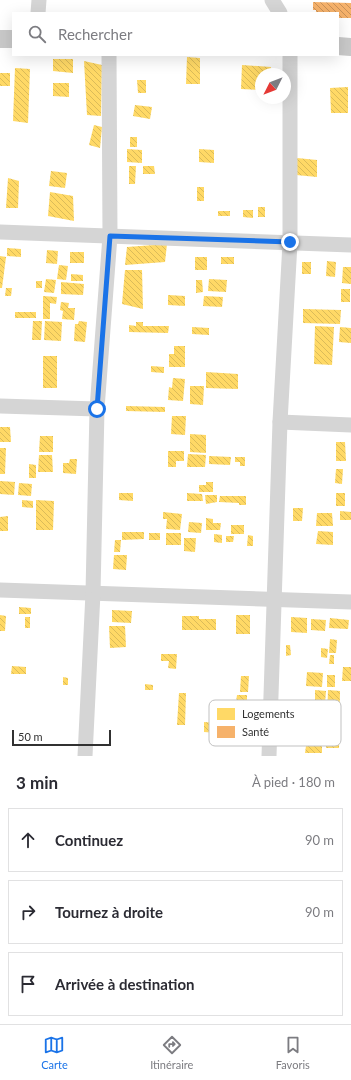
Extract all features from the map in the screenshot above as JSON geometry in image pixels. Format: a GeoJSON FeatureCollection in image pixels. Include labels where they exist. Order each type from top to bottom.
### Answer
{"type":"FeatureCollection","features":[{"type":"Feature","properties":{"kind":"main road"},"geometry":{"type":"LineString","coordinates":[[0,39],[12,39]]}},
{"type":"Feature","properties":{"kind":"main road"},"geometry":{"type":"LineString","coordinates":[[339,46],[351,47]]}},
{"type":"Feature","properties":{"kind":"street"},"geometry":{"type":"LineString","coordinates":[[38,12],[39,0]]}},
{"type":"Feature","properties":{"kind":"street"},"geometry":{"type":"LineString","coordinates":[[272,0],[279,12]]}},
{"type":"Feature","properties":{"kind":"street"},"geometry":{"type":"LineString","coordinates":[[84,756],[93,593],[97,409],[110,236],[109,56]]}},
{"type":"Feature","properties":{"kind":"street"},"geometry":{"type":"LineString","coordinates":[[270,700],[280,422],[290,242],[290,56]]}},
{"type":"Feature","properties":{"kind":"street"},"geometry":{"type":"LineString","coordinates":[[0,232],[351,244]]}},
{"type":"Feature","properties":{"kind":"street"},"geometry":{"type":"LineString","coordinates":[[0,406],[97,409]]}},
{"type":"Feature","properties":{"kind":"street"},"geometry":{"type":"LineString","coordinates":[[280,422],[351,425]]}},
{"type":"Feature","properties":{"kind":"street"},"geometry":{"type":"LineString","coordinates":[[0,590],[351,602]]}},
{"type":"Feature","properties":{"kind":"street"},"geometry":{"type":"LineString","coordinates":[[269,746],[269,756]]}},
{"type":"Feature","properties":{"kind":"building: Logements"},"geometry":{"type":"Polygon","coordinates":[[[187,57],[200,58],[200,84],[186,84],[187,57]]]}},
{"type":"Feature","properties":{"kind":"building: Logements"},"geometry":{"type":"Polygon","coordinates":[[[53,59],[73,59],[73,73],[53,71],[53,59]]]}},
{"type":"Feature","properties":{"kind":"building: Logements"},"geometry":{"type":"Polygon","coordinates":[[[84,61],[102,65],[101,116],[87,115],[84,61]]]}},
{"type":"Feature","properties":{"kind":"building: Logements"},"geometry":{"type":"Polygon","coordinates":[[[242,65],[271,67],[255,68],[255,90],[241,89],[242,65]]]}},
{"type":"Feature","properties":{"kind":"building: Logements"},"geometry":{"type":"Polygon","coordinates":[[[15,68],[30,69],[28,123],[13,121],[15,68]]]}},
{"type":"Feature","properties":{"kind":"building: Logements"},"geometry":{"type":"Polygon","coordinates":[[[0,73],[10,73],[10,86],[0,86],[0,73]]]}},
{"type":"Feature","properties":{"kind":"building: Logements"},"geometry":{"type":"Polygon","coordinates":[[[137,80],[146,80],[146,93],[138,93],[137,80]]]}},
{"type":"Feature","properties":{"kind":"building: Logements"},"geometry":{"type":"Polygon","coordinates":[[[53,83],[69,83],[69,97],[53,96],[53,83]]]}},
{"type":"Feature","properties":{"kind":"building: Logements"},"geometry":{"type":"Polygon","coordinates":[[[348,87],[348,113],[331,113],[330,88],[348,87]]]}},
{"type":"Feature","properties":{"kind":"building: Logements"},"geometry":{"type":"Polygon","coordinates":[[[135,105],[152,107],[150,119],[133,116],[135,105]]]}},
{"type":"Feature","properties":{"kind":"building: Logements"},"geometry":{"type":"Polygon","coordinates":[[[94,125],[102,127],[100,148],[89,145],[94,125]]]}},
{"type":"Feature","properties":{"kind":"building: Logements"},"geometry":{"type":"Polygon","coordinates":[[[130,137],[137,137],[137,147],[130,147],[130,137]]]}},
{"type":"Feature","properties":{"kind":"building: Logements"},"geometry":{"type":"Polygon","coordinates":[[[127,149],[142,150],[142,163],[127,162],[127,149]]]}},
{"type":"Feature","properties":{"kind":"building: Logements"},"geometry":{"type":"Polygon","coordinates":[[[199,149],[214,150],[214,163],[199,162],[199,149]]]}},
{"type":"Feature","properties":{"kind":"building: Logements"},"geometry":{"type":"Polygon","coordinates":[[[297,158],[317,160],[317,177],[296,175],[297,158]]]}},
{"type":"Feature","properties":{"kind":"building: Logements"},"geometry":{"type":"Polygon","coordinates":[[[129,166],[136,166],[135,184],[129,184],[129,166]]]}},
{"type":"Feature","properties":{"kind":"building: Logements"},"geometry":{"type":"Polygon","coordinates":[[[143,166],[154,166],[155,174],[143,174],[143,166]]]}},
{"type":"Feature","properties":{"kind":"building: Logements"},"geometry":{"type":"Polygon","coordinates":[[[51,171],[67,173],[65,188],[49,186],[51,171]]]}},
{"type":"Feature","properties":{"kind":"building: Logements"},"geometry":{"type":"Polygon","coordinates":[[[8,178],[19,181],[18,208],[6,208],[8,178]]]}},
{"type":"Feature","properties":{"kind":"building: Logements"},"geometry":{"type":"Polygon","coordinates":[[[197,187],[204,187],[204,201],[197,201],[197,187]]]}},
{"type":"Feature","properties":{"kind":"building: Logements"},"geometry":{"type":"Polygon","coordinates":[[[50,192],[73,196],[74,221],[48,216],[50,192]]]}},
{"type":"Feature","properties":{"kind":"building: Logements"},"geometry":{"type":"Polygon","coordinates":[[[258,207],[265,207],[265,217],[258,217],[258,207]]]}},
{"type":"Feature","properties":{"kind":"building: Logements"},"geometry":{"type":"Polygon","coordinates":[[[243,210],[253,210],[253,218],[243,217],[243,210]]]}},
{"type":"Feature","properties":{"kind":"building: Logements"},"geometry":{"type":"Polygon","coordinates":[[[218,211],[230,211],[230,216],[218,216],[218,211]]]}},
{"type":"Feature","properties":{"kind":"building: Logements"},"geometry":{"type":"Polygon","coordinates":[[[167,244],[165,262],[125,265],[127,247],[167,244]]]}},
{"type":"Feature","properties":{"kind":"building: Logements"},"geometry":{"type":"Polygon","coordinates":[[[7,248],[21,249],[21,257],[7,256],[7,248]]]}},
{"type":"Feature","properties":{"kind":"building: Logements"},"geometry":{"type":"Polygon","coordinates":[[[47,250],[58,251],[57,264],[46,263],[47,250]]]}},
{"type":"Feature","properties":{"kind":"building: Logements"},"geometry":{"type":"Polygon","coordinates":[[[70,252],[84,252],[84,263],[70,263],[70,252]]]}},
{"type":"Feature","properties":{"kind":"building: Logements"},"geometry":{"type":"Polygon","coordinates":[[[0,256],[6,257],[2,288],[0,288],[0,256]]]}},
{"type":"Feature","properties":{"kind":"building: Logements"},"geometry":{"type":"Polygon","coordinates":[[[195,257],[207,257],[207,270],[195,270],[195,257]]]}},
{"type":"Feature","properties":{"kind":"building: Logements"},"geometry":{"type":"Polygon","coordinates":[[[221,257],[234,257],[234,264],[221,264],[221,257]]]}},
{"type":"Feature","properties":{"kind":"building: Logements"},"geometry":{"type":"Polygon","coordinates":[[[327,261],[336,262],[335,277],[326,276],[327,261]]]}},
{"type":"Feature","properties":{"kind":"building: Logements"},"geometry":{"type":"Polygon","coordinates":[[[302,262],[311,262],[311,274],[302,274],[302,262]]]}},
{"type":"Feature","properties":{"kind":"building: Logements"},"geometry":{"type":"Polygon","coordinates":[[[59,265],[68,266],[66,280],[57,279],[59,265]]]}},
{"type":"Feature","properties":{"kind":"building: Logements"},"geometry":{"type":"Polygon","coordinates":[[[343,267],[351,267],[351,284],[342,283],[343,267]]]}},
{"type":"Feature","properties":{"kind":"building: Logements"},"geometry":{"type":"Polygon","coordinates":[[[125,270],[142,270],[143,309],[122,304],[125,270]]]}},
{"type":"Feature","properties":{"kind":"building: Logements"},"geometry":{"type":"Polygon","coordinates":[[[71,274],[83,275],[83,281],[71,281],[71,274]]]}},
{"type":"Feature","properties":{"kind":"building: Logements"},"geometry":{"type":"Polygon","coordinates":[[[46,279],[56,280],[54,293],[44,292],[46,279]]]}},
{"type":"Feature","properties":{"kind":"building: Logements"},"geometry":{"type":"Polygon","coordinates":[[[209,279],[227,280],[226,292],[208,291],[209,279]]]}},
{"type":"Feature","properties":{"kind":"building: Logements"},"geometry":{"type":"Polygon","coordinates":[[[196,280],[202,280],[203,292],[196,293],[196,280]]]}},
{"type":"Feature","properties":{"kind":"building: Logements"},"geometry":{"type":"Polygon","coordinates":[[[36,281],[42,281],[42,288],[36,288],[36,281]]]}},
{"type":"Feature","properties":{"kind":"building: Logements"},"geometry":{"type":"Polygon","coordinates":[[[61,282],[84,284],[83,295],[61,294],[61,282]]]}},
{"type":"Feature","properties":{"kind":"building: Logements"},"geometry":{"type":"Polygon","coordinates":[[[6,288],[12,288],[11,296],[5,296],[6,288]]]}},
{"type":"Feature","properties":{"kind":"building: Logements"},"geometry":{"type":"Polygon","coordinates":[[[341,289],[350,289],[350,302],[341,302],[341,289]]]}},
{"type":"Feature","properties":{"kind":"building: Logements"},"geometry":{"type":"Polygon","coordinates":[[[168,295],[185,296],[185,306],[168,305],[168,295]]]}},
{"type":"Feature","properties":{"kind":"building: Logements"},"geometry":{"type":"Polygon","coordinates":[[[43,296],[57,297],[56,304],[50,303],[50,319],[43,319],[43,296]]]}},
{"type":"Feature","properties":{"kind":"building: Logements"},"geometry":{"type":"Polygon","coordinates":[[[204,296],[223,297],[222,307],[203,306],[204,296]]]}},
{"type":"Feature","properties":{"kind":"building: Logements"},"geometry":{"type":"Polygon","coordinates":[[[61,302],[69,303],[68,308],[75,308],[74,320],[62,319],[63,311],[60,310],[61,302]]]}},
{"type":"Feature","properties":{"kind":"building: Logements"},"geometry":{"type":"Polygon","coordinates":[[[303,309],[341,310],[340,324],[303,323],[303,309]]]}},
{"type":"Feature","properties":{"kind":"building: Logements"},"geometry":{"type":"Polygon","coordinates":[[[15,312],[36,312],[36,318],[15,318],[15,312]]]}},
{"type":"Feature","properties":{"kind":"building: Logements"},"geometry":{"type":"Polygon","coordinates":[[[33,321],[42,321],[41,340],[32,340],[33,321]]]}},
{"type":"Feature","properties":{"kind":"building: Logements"},"geometry":{"type":"Polygon","coordinates":[[[45,321],[62,322],[61,341],[44,340],[45,321]]]}},
{"type":"Feature","properties":{"kind":"building: Logements"},"geometry":{"type":"Polygon","coordinates":[[[79,321],[87,322],[85,342],[74,341],[75,324],[78,324],[79,321]]]}},
{"type":"Feature","properties":{"kind":"building: Logements"},"geometry":{"type":"Polygon","coordinates":[[[136,322],[143,322],[143,326],[169,326],[168,333],[129,332],[129,325],[136,326],[136,322]]]}},
{"type":"Feature","properties":{"kind":"building: Logements"},"geometry":{"type":"Polygon","coordinates":[[[315,326],[334,327],[332,365],[314,364],[315,326]]]}},
{"type":"Feature","properties":{"kind":"building: Logements"},"geometry":{"type":"Polygon","coordinates":[[[192,327],[209,328],[209,335],[192,334],[192,327]]]}},
{"type":"Feature","properties":{"kind":"building: Logements"},"geometry":{"type":"Polygon","coordinates":[[[340,327],[351,328],[351,343],[339,342],[340,327]]]}},
{"type":"Feature","properties":{"kind":"building: Logements"},"geometry":{"type":"Polygon","coordinates":[[[174,346],[185,346],[185,367],[169,367],[169,354],[174,354],[174,346]]]}},
{"type":"Feature","properties":{"kind":"building: Logements"},"geometry":{"type":"Polygon","coordinates":[[[43,356],[57,356],[57,388],[43,388],[43,356]]]}},
{"type":"Feature","properties":{"kind":"building: Logements"},"geometry":{"type":"Polygon","coordinates":[[[151,366],[164,367],[164,373],[151,372],[151,366]]]}},
{"type":"Feature","properties":{"kind":"building: Logements"},"geometry":{"type":"Polygon","coordinates":[[[206,372],[238,374],[238,389],[206,388],[206,372]]]}},
{"type":"Feature","properties":{"kind":"building: Logements"},"geometry":{"type":"Polygon","coordinates":[[[173,378],[185,379],[183,401],[168,400],[169,387],[172,388],[173,378]]]}},
{"type":"Feature","properties":{"kind":"building: Logements"},"geometry":{"type":"Polygon","coordinates":[[[190,386],[204,386],[203,405],[190,404],[190,386]]]}},
{"type":"Feature","properties":{"kind":"building: Logements"},"geometry":{"type":"Polygon","coordinates":[[[126,406],[165,407],[165,412],[126,411],[126,406]]]}},
{"type":"Feature","properties":{"kind":"building: Logements"},"geometry":{"type":"Polygon","coordinates":[[[172,416],[186,416],[185,435],[171,434],[172,416]]]}},
{"type":"Feature","properties":{"kind":"building: Logements"},"geometry":{"type":"Polygon","coordinates":[[[0,427],[10,427],[11,442],[0,442],[0,427]]]}},
{"type":"Feature","properties":{"kind":"building: Logements"},"geometry":{"type":"Polygon","coordinates":[[[190,434],[206,435],[206,453],[190,452],[190,434]]]}},
{"type":"Feature","properties":{"kind":"building: Logements"},"geometry":{"type":"Polygon","coordinates":[[[40,436],[53,436],[53,452],[39,452],[40,436]]]}},
{"type":"Feature","properties":{"kind":"building: Logements"},"geometry":{"type":"Polygon","coordinates":[[[336,442],[345,442],[346,461],[336,461],[336,442]]]}},
{"type":"Feature","properties":{"kind":"building: Logements"},"geometry":{"type":"Polygon","coordinates":[[[0,448],[6,448],[5,474],[0,474],[0,448]]]}},
{"type":"Feature","properties":{"kind":"building: Logements"},"geometry":{"type":"Polygon","coordinates":[[[168,451],[184,451],[184,461],[176,461],[176,467],[168,467],[168,451]]]}},
{"type":"Feature","properties":{"kind":"building: Logements"},"geometry":{"type":"Polygon","coordinates":[[[188,454],[206,455],[205,467],[187,467],[188,454]]]}},
{"type":"Feature","properties":{"kind":"building: Logements"},"geometry":{"type":"Polygon","coordinates":[[[39,455],[52,455],[53,472],[38,472],[39,455]]]}},
{"type":"Feature","properties":{"kind":"building: Logements"},"geometry":{"type":"Polygon","coordinates":[[[209,456],[231,457],[230,465],[209,464],[209,456]]]}},
{"type":"Feature","properties":{"kind":"building: Logements"},"geometry":{"type":"Polygon","coordinates":[[[235,457],[245,457],[245,466],[240,466],[240,462],[235,462],[235,457]]]}},
{"type":"Feature","properties":{"kind":"building: Logements"},"geometry":{"type":"Polygon","coordinates":[[[70,459],[77,459],[76,474],[63,473],[63,463],[69,463],[70,459]]]}},
{"type":"Feature","properties":{"kind":"building: Logements"},"geometry":{"type":"Polygon","coordinates":[[[29,464],[36,465],[36,478],[29,478],[29,464]]]}},
{"type":"Feature","properties":{"kind":"building: Logements"},"geometry":{"type":"Polygon","coordinates":[[[336,469],[343,469],[342,484],[335,483],[336,469]]]}},
{"type":"Feature","properties":{"kind":"building: Logements"},"geometry":{"type":"Polygon","coordinates":[[[0,481],[15,482],[14,495],[0,494],[0,481]]]}},
{"type":"Feature","properties":{"kind":"building: Logements"},"geometry":{"type":"Polygon","coordinates":[[[206,482],[213,482],[213,492],[199,492],[199,485],[206,485],[206,482]]]}},
{"type":"Feature","properties":{"kind":"building: Logements"},"geometry":{"type":"Polygon","coordinates":[[[19,483],[32,484],[31,496],[18,495],[19,483]]]}},
{"type":"Feature","properties":{"kind":"building: Logements"},"geometry":{"type":"Polygon","coordinates":[[[119,493],[133,493],[133,501],[119,500],[119,493]]]}},
{"type":"Feature","properties":{"kind":"building: Logements"},"geometry":{"type":"Polygon","coordinates":[[[187,493],[202,494],[203,501],[187,501],[187,493]]]}},
{"type":"Feature","properties":{"kind":"building: Logements"},"geometry":{"type":"Polygon","coordinates":[[[336,493],[345,493],[345,506],[336,506],[336,493]]]}},
{"type":"Feature","properties":{"kind":"building: Logements"},"geometry":{"type":"Polygon","coordinates":[[[205,495],[217,495],[217,502],[206,504],[205,495]]]}},
{"type":"Feature","properties":{"kind":"building: Logements"},"geometry":{"type":"Polygon","coordinates":[[[220,496],[246,496],[246,505],[239,505],[239,503],[219,502],[220,496]]]}},
{"type":"Feature","properties":{"kind":"building: Logements"},"geometry":{"type":"Polygon","coordinates":[[[22,500],[33,501],[33,508],[22,507],[22,500]]]}},
{"type":"Feature","properties":{"kind":"building: Logements"},"geometry":{"type":"Polygon","coordinates":[[[36,500],[54,501],[53,530],[36,530],[36,500]]]}},
{"type":"Feature","properties":{"kind":"building: Logements"},"geometry":{"type":"Polygon","coordinates":[[[293,508],[303,508],[302,521],[293,521],[293,508]]]}},
{"type":"Feature","properties":{"kind":"building: Logements"},"geometry":{"type":"Polygon","coordinates":[[[340,511],[351,512],[351,520],[340,520],[340,511]]]}},
{"type":"Feature","properties":{"kind":"building: Logements"},"geometry":{"type":"Polygon","coordinates":[[[163,512],[182,514],[180,530],[166,529],[167,519],[163,519],[163,512]]]}},
{"type":"Feature","properties":{"kind":"building: Logements"},"geometry":{"type":"Polygon","coordinates":[[[317,513],[332,513],[333,526],[316,526],[317,513]]]}},
{"type":"Feature","properties":{"kind":"building: Logements"},"geometry":{"type":"Polygon","coordinates":[[[8,516],[8,531],[0,531],[0,517],[8,516]]]}},
{"type":"Feature","properties":{"kind":"building: Logements"},"geometry":{"type":"Polygon","coordinates":[[[206,518],[213,519],[213,523],[221,523],[220,530],[206,530],[206,518]]]}},
{"type":"Feature","properties":{"kind":"building: Logements"},"geometry":{"type":"Polygon","coordinates":[[[189,522],[202,523],[201,533],[188,532],[189,522]]]}},
{"type":"Feature","properties":{"kind":"building: Logements"},"geometry":{"type":"Polygon","coordinates":[[[231,525],[244,525],[244,534],[231,534],[231,525]]]}},
{"type":"Feature","properties":{"kind":"building: Logements"},"geometry":{"type":"Polygon","coordinates":[[[318,531],[333,532],[333,545],[316,544],[318,531]]]}},
{"type":"Feature","properties":{"kind":"building: Logements"},"geometry":{"type":"Polygon","coordinates":[[[122,532],[144,532],[144,539],[122,540],[122,532]]]}},
{"type":"Feature","properties":{"kind":"building: Logements"},"geometry":{"type":"Polygon","coordinates":[[[149,533],[160,533],[160,540],[149,540],[149,533]]]}},
{"type":"Feature","properties":{"kind":"building: Logements"},"geometry":{"type":"Polygon","coordinates":[[[166,533],[181,533],[181,545],[166,545],[166,533]]]}},
{"type":"Feature","properties":{"kind":"building: Logements"},"geometry":{"type":"Polygon","coordinates":[[[214,534],[222,535],[222,543],[214,542],[214,534]]]}},
{"type":"Feature","properties":{"kind":"building: Logements"},"geometry":{"type":"Polygon","coordinates":[[[248,535],[253,536],[253,546],[247,546],[248,535]]]}},
{"type":"Feature","properties":{"kind":"building: Logements"},"geometry":{"type":"Polygon","coordinates":[[[226,536],[234,536],[233,542],[226,542],[226,536]]]}},
{"type":"Feature","properties":{"kind":"building: Logements"},"geometry":{"type":"Polygon","coordinates":[[[184,538],[196,538],[195,552],[184,551],[184,538]]]}},
{"type":"Feature","properties":{"kind":"building: Logements"},"geometry":{"type":"Polygon","coordinates":[[[115,540],[121,540],[120,552],[114,552],[115,540]]]}},
{"type":"Feature","properties":{"kind":"building: Logements"},"geometry":{"type":"Polygon","coordinates":[[[114,555],[127,555],[126,570],[113,569],[114,555]]]}},
{"type":"Feature","properties":{"kind":"building: Logements"},"geometry":{"type":"Polygon","coordinates":[[[19,607],[31,608],[31,614],[19,614],[19,607]]]}},
{"type":"Feature","properties":{"kind":"building: Logements"},"geometry":{"type":"Polygon","coordinates":[[[112,610],[132,611],[131,623],[112,622],[112,610]]]}},
{"type":"Feature","properties":{"kind":"building: Logements"},"geometry":{"type":"Polygon","coordinates":[[[0,615],[6,616],[5,631],[0,631],[0,615]]]}},
{"type":"Feature","properties":{"kind":"building: Logements"},"geometry":{"type":"Polygon","coordinates":[[[236,615],[250,615],[250,634],[236,634],[236,615]]]}},
{"type":"Feature","properties":{"kind":"building: Logements"},"geometry":{"type":"Polygon","coordinates":[[[182,616],[199,616],[199,619],[216,619],[216,630],[182,630],[182,616]]]}},
{"type":"Feature","properties":{"kind":"building: Logements"},"geometry":{"type":"Polygon","coordinates":[[[25,617],[30,617],[30,628],[25,628],[25,617]]]}},
{"type":"Feature","properties":{"kind":"building: Logements"},"geometry":{"type":"Polygon","coordinates":[[[291,617],[307,618],[307,633],[291,632],[291,617]]]}},
{"type":"Feature","properties":{"kind":"building: Logements"},"geometry":{"type":"Polygon","coordinates":[[[330,618],[349,620],[348,629],[329,628],[330,618]]]}},
{"type":"Feature","properties":{"kind":"building: Logements"},"geometry":{"type":"Polygon","coordinates":[[[311,619],[326,620],[325,631],[311,630],[311,619]]]}},
{"type":"Feature","properties":{"kind":"building: Logements"},"geometry":{"type":"Polygon","coordinates":[[[109,626],[125,626],[126,647],[110,648],[109,626]]]}},
{"type":"Feature","properties":{"kind":"building: Logements"},"geometry":{"type":"Polygon","coordinates":[[[330,639],[337,640],[336,653],[329,653],[330,639]]]}},
{"type":"Feature","properties":{"kind":"building: Logements"},"geometry":{"type":"Polygon","coordinates":[[[286,645],[290,645],[291,655],[286,656],[286,645]]]}},
{"type":"Feature","properties":{"kind":"building: Logements"},"geometry":{"type":"Polygon","coordinates":[[[321,648],[328,649],[327,658],[321,657],[321,648]]]}},
{"type":"Feature","properties":{"kind":"building: Logements"},"geometry":{"type":"Polygon","coordinates":[[[161,654],[177,654],[176,669],[168,668],[169,661],[161,661],[161,654]]]}},
{"type":"Feature","properties":{"kind":"building: Logements"},"geometry":{"type":"Polygon","coordinates":[[[330,655],[334,655],[334,664],[329,664],[330,655]]]}},
{"type":"Feature","properties":{"kind":"building: Logements"},"geometry":{"type":"Polygon","coordinates":[[[12,666],[26,667],[26,674],[11,674],[12,666]]]}},
{"type":"Feature","properties":{"kind":"building: Logements"},"geometry":{"type":"Polygon","coordinates":[[[343,667],[351,667],[351,681],[342,681],[343,667]]]}},
{"type":"Feature","properties":{"kind":"building: Logements"},"geometry":{"type":"Polygon","coordinates":[[[307,672],[323,673],[322,687],[306,686],[307,672]]]}},
{"type":"Feature","properties":{"kind":"building: Logements"},"geometry":{"type":"Polygon","coordinates":[[[327,675],[335,675],[335,687],[327,687],[327,675]]]}},
{"type":"Feature","properties":{"kind":"building: Logements"},"geometry":{"type":"Polygon","coordinates":[[[241,676],[249,676],[248,692],[240,692],[241,676]]]}},
{"type":"Feature","properties":{"kind":"building: Logements"},"geometry":{"type":"Polygon","coordinates":[[[63,677],[68,678],[68,685],[63,685],[63,677]]]}},
{"type":"Feature","properties":{"kind":"building: Logements"},"geometry":{"type":"Polygon","coordinates":[[[145,684],[153,685],[153,690],[145,690],[145,684]]]}},
{"type":"Feature","properties":{"kind":"building: Logements"},"geometry":{"type":"Polygon","coordinates":[[[315,690],[326,691],[325,700],[315,700],[315,690]]]}},
{"type":"Feature","properties":{"kind":"building: Logements"},"geometry":{"type":"Polygon","coordinates":[[[328,690],[340,691],[340,700],[328,700],[328,690]]]}},
{"type":"Feature","properties":{"kind":"building: Logements"},"geometry":{"type":"Polygon","coordinates":[[[179,693],[186,693],[185,725],[177,725],[179,693]]]}},
{"type":"Feature","properties":{"kind":"building: Logements"},"geometry":{"type":"Polygon","coordinates":[[[237,695],[247,695],[247,700],[236,700],[237,695]]]}},
{"type":"Feature","properties":{"kind":"building: Logements"},"geometry":{"type":"Polygon","coordinates":[[[204,722],[209,722],[209,732],[204,732],[204,722]]]}},
{"type":"Feature","properties":{"kind":"building: Logements"},"geometry":{"type":"Polygon","coordinates":[[[306,746],[322,746],[322,753],[305,753],[306,746]]]}},
{"type":"Feature","properties":{"kind":"building: Logements"},"geometry":{"type":"Polygon","coordinates":[[[326,746],[339,746],[339,748],[326,748],[326,746]]]}},
{"type":"Feature","properties":{"kind":"building: Santé"},"geometry":{"type":"Polygon","coordinates":[[[313,2],[351,3],[351,18],[339,18],[339,12],[316,12],[316,10],[313,10],[313,2]]]}},
{"type":"Feature","properties":{"kind":"route"},"geometry":{"type":"LineString","coordinates":[[97,409],[110,236],[290,242]]}}]}
